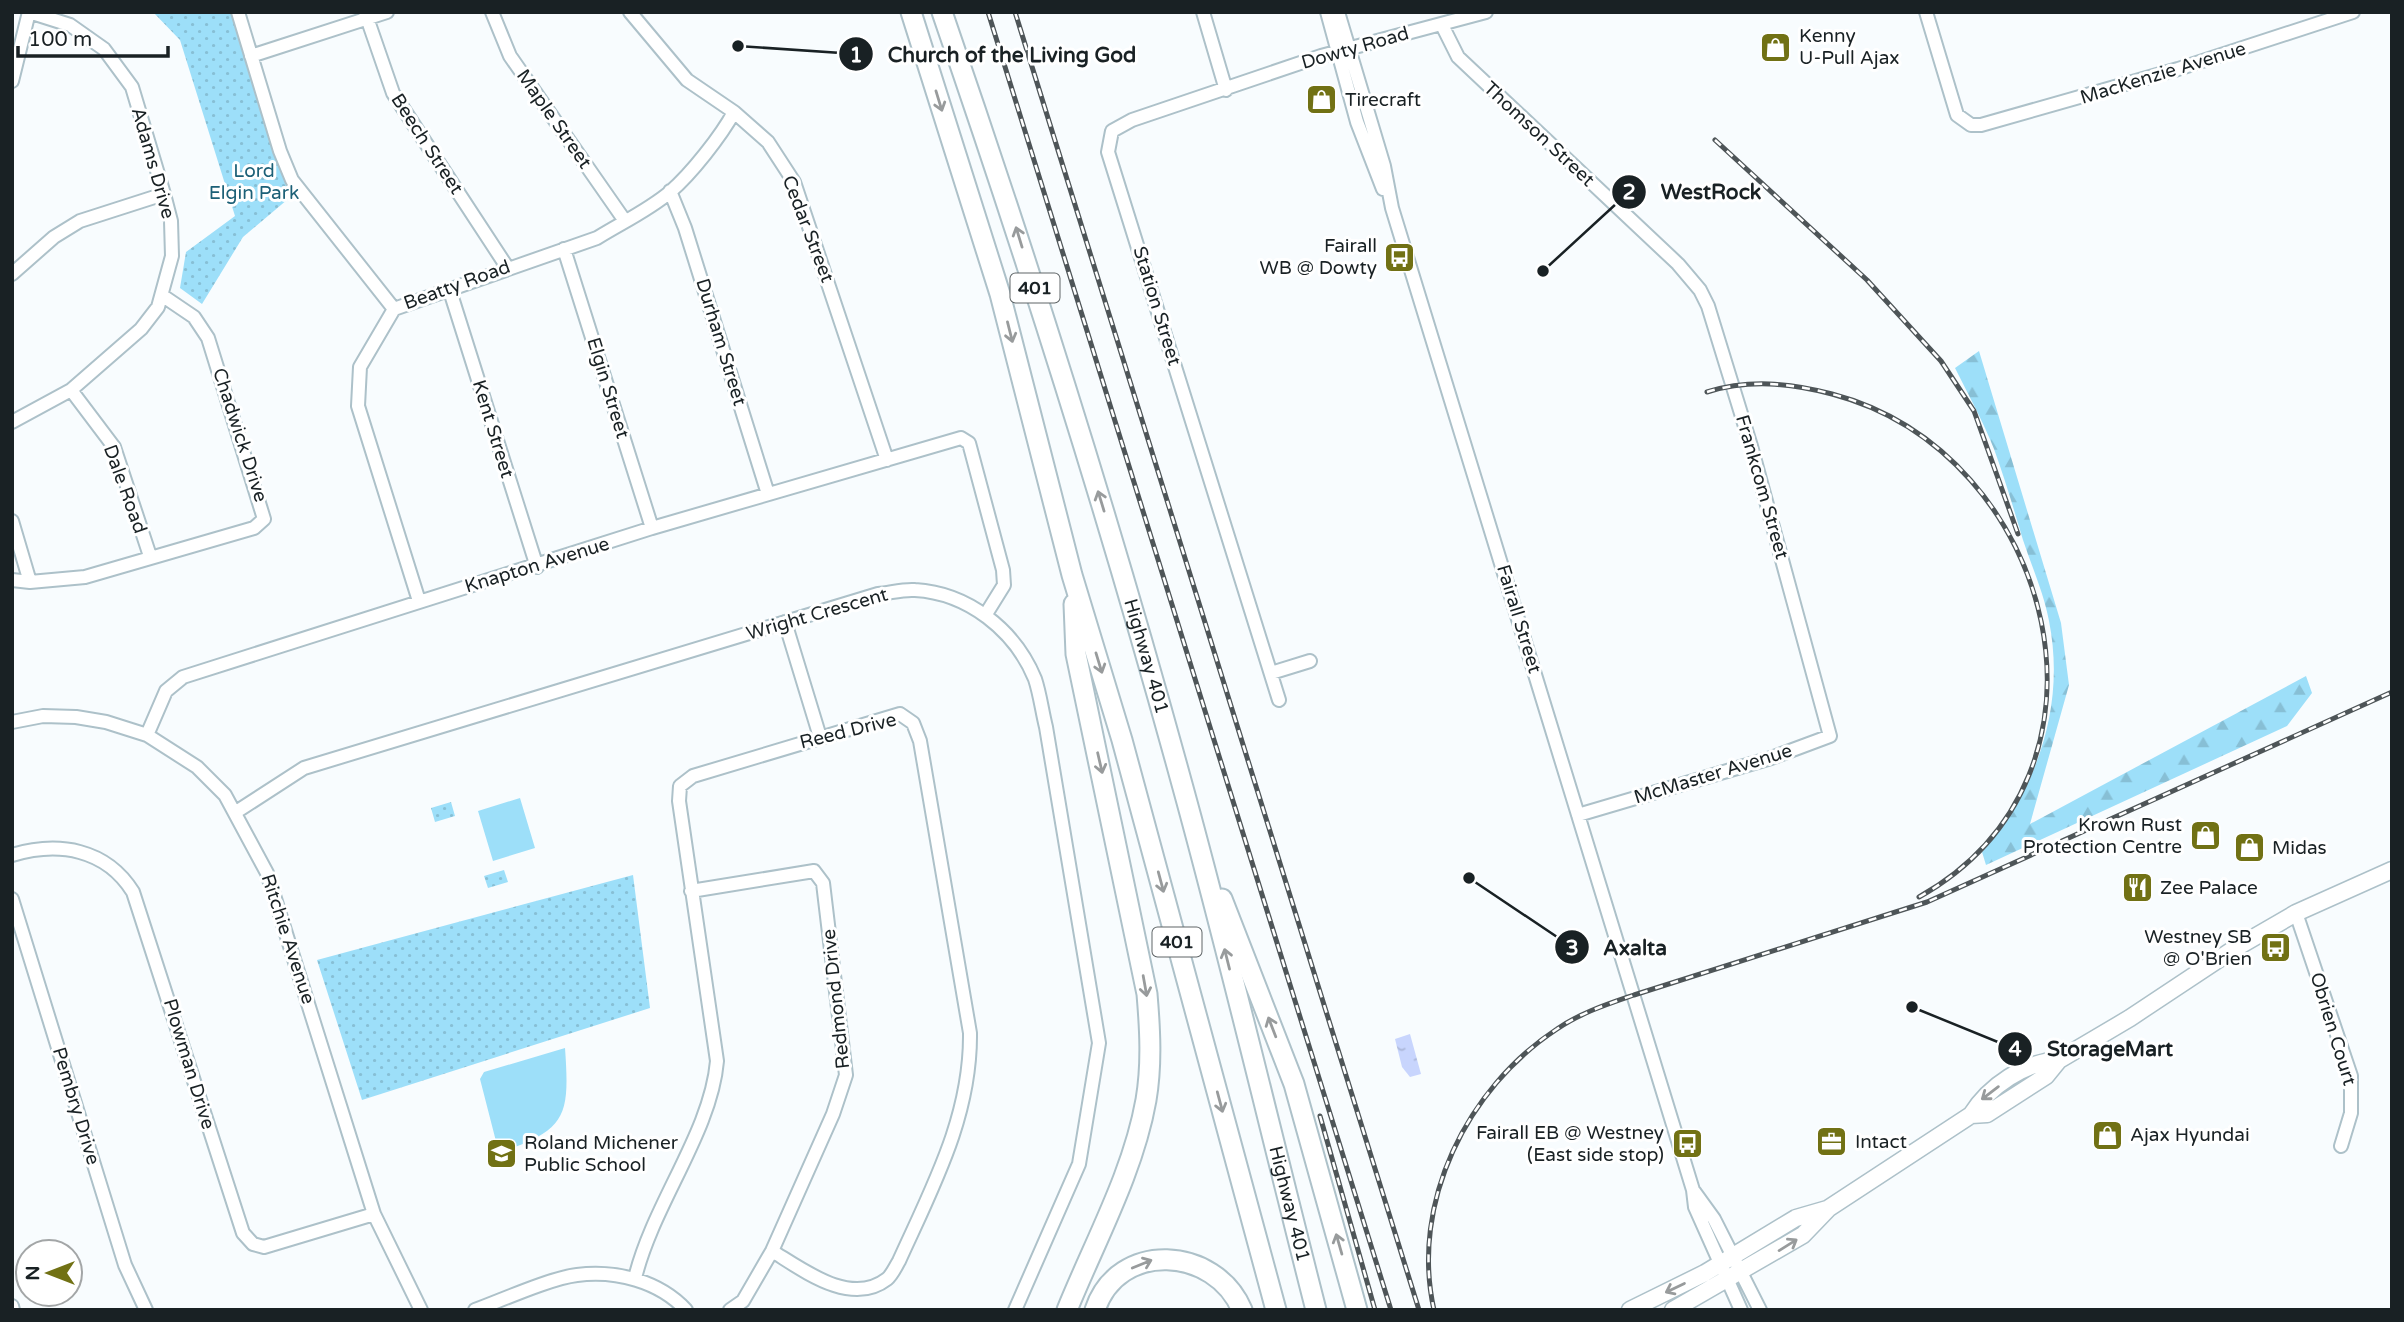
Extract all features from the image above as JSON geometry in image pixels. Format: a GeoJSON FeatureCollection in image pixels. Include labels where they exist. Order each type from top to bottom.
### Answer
{"type":"FeatureCollection","features":[{"type":"Feature","properties":{"kind":"highway","name":"Highway 401"},"geometry":{"type":"LineString","coordinates":[[911,12],[1000,294],[1073,575],[1122,740],[1276,1310]]}},
{"type":"Feature","properties":{"kind":"highway","name":"Highway 401"},"geometry":{"type":"LineString","coordinates":[[943,12],[1020,241],[1121,566],[1183,786],[1316,1310]]}},
{"type":"Feature","properties":{"kind":"highway"},"geometry":{"type":"LineString","coordinates":[[1067,1310],[1131,1158],[1146,1099],[1151,1034],[1144,981],[1076,654],[1073,575]]}},
{"type":"Feature","properties":{"kind":"highway"},"geometry":{"type":"LineString","coordinates":[[1183,786],[1216,884],[1294,1083],[1357,1310]]}},
{"type":"Feature","properties":{"kind":"highway"},"geometry":{"type":"LineString","coordinates":[[1095,1310],[1109,1287],[1125,1272],[1160,1258],[1191,1263],[1209,1271],[1222,1281],[1242,1310]]}},
{"type":"Feature","properties":{"kind":"main road"},"geometry":{"type":"LineString","coordinates":[[1673,1310],[1727,1282],[1803,1235],[1829,1208],[1971,1115],[1981,1098],[2038,1061],[2059,1060],[2297,913],[2392,870]]}},
{"type":"Feature","properties":{"kind":"main road"},"geometry":{"type":"LineString","coordinates":[[1630,1310],[1726,1261],[1796,1218],[1829,1208]]}},
{"type":"Feature","properties":{"kind":"street"},"geometry":{"type":"LineString","coordinates":[[12,81],[29,12]]}},
{"type":"Feature","properties":{"kind":"street","name":"Adams Drive"},"geometry":{"type":"LineString","coordinates":[[12,422],[71,390],[141,329],[163,296],[172,257],[171,221],[132,87],[104,49],[69,25],[29,12]]}},
{"type":"Feature","properties":{"kind":"street"},"geometry":{"type":"LineString","coordinates":[[238,12],[280,151],[292,180],[394,309]]}},
{"type":"Feature","properties":{"kind":"street"},"geometry":{"type":"LineString","coordinates":[[251,55],[366,15],[387,12]]}},
{"type":"Feature","properties":{"kind":"street","name":"Maple Street"},"geometry":{"type":"LineString","coordinates":[[492,12],[510,56],[625,221]]}},
{"type":"Feature","properties":{"kind":"street","name":"Cedar Street"},"geometry":{"type":"LineString","coordinates":[[630,12],[687,80],[734,112],[768,142],[794,182],[887,460]]}},
{"type":"Feature","properties":{"kind":"street"},"geometry":{"type":"LineString","coordinates":[[1203,12],[1226,90]]}},
{"type":"Feature","properties":{"kind":"street"},"geometry":{"type":"LineString","coordinates":[[1327,12],[1344,49]]}},
{"type":"Feature","properties":{"kind":"street"},"geometry":{"type":"LineString","coordinates":[[1338,12],[1344,49]]}},
{"type":"Feature","properties":{"kind":"street","name":"Dowty Road"},"geometry":{"type":"LineString","coordinates":[[1226,90],[1344,49],[1486,12]]}},
{"type":"Feature","properties":{"kind":"street","name":"MacKenzie Avenue"},"geometry":{"type":"LineString","coordinates":[[1926,12],[1957,115],[1971,125],[2043,110],[2353,12]]}},
{"type":"Feature","properties":{"kind":"street","name":"Beech Street"},"geometry":{"type":"LineString","coordinates":[[366,15],[393,93],[507,267]]}},
{"type":"Feature","properties":{"kind":"street","name":"Thomson Street"},"geometry":{"type":"LineString","coordinates":[[1442,24],[1458,57],[1678,264]]}},
{"type":"Feature","properties":{"kind":"street","name":"Fairall Street"},"geometry":{"type":"LineString","coordinates":[[1344,49],[1384,166],[1392,208],[1693,1190],[1705,1203],[1726,1261],[1727,1282],[1741,1310]]}},
{"type":"Feature","properties":{"kind":"street","name":"Station Street"},"geometry":{"type":"LineString","coordinates":[[1226,90],[1132,120],[1112,131],[1108,152],[1279,700]]}},
{"type":"Feature","properties":{"kind":"street","name":"Beatty Road"},"geometry":{"type":"LineString","coordinates":[[419,601],[358,406],[360,367],[394,309],[507,267],[597,238],[670,191],[727,125],[734,112]]}},
{"type":"Feature","properties":{"kind":"street","name":"Durham Street"},"geometry":{"type":"LineString","coordinates":[[670,191],[685,229],[768,494]]}},
{"type":"Feature","properties":{"kind":"street"},"geometry":{"type":"LineString","coordinates":[[12,274],[54,237],[80,221],[164,194]]}},
{"type":"Feature","properties":{"kind":"street","name":"Elgin Street"},"geometry":{"type":"LineString","coordinates":[[564,249],[652,528]]}},
{"type":"Feature","properties":{"kind":"street","name":"Frankcom Street"},"geometry":{"type":"LineString","coordinates":[[1678,264],[1700,290],[1708,306],[1751,446],[1827,719]]}},
{"type":"Feature","properties":{"kind":"street","name":"Kent Street"},"geometry":{"type":"LineString","coordinates":[[450,290],[537,567]]}},
{"type":"Feature","properties":{"kind":"street","name":"Chadwick Drive"},"geometry":{"type":"LineString","coordinates":[[12,580],[30,582],[85,577],[254,528],[264,519],[208,338],[194,317],[163,296]]}},
{"type":"Feature","properties":{"kind":"street","name":"Dale Road"},"geometry":{"type":"LineString","coordinates":[[71,390],[114,447],[150,556]]}},
{"type":"Feature","properties":{"kind":"street","name":"Knapton Avenue"},"geometry":{"type":"LineString","coordinates":[[146,736],[166,691],[183,677],[419,601],[537,567],[652,528],[961,438],[969,443],[1003,570],[1004,585],[986,614]]}},
{"type":"Feature","properties":{"kind":"street"},"geometry":{"type":"LineString","coordinates":[[12,521],[30,582]]}},
{"type":"Feature","properties":{"kind":"street","name":"Wright Crescent"},"geometry":{"type":"LineString","coordinates":[[236,812],[304,768],[878,594],[912,589],[937,592],[986,614],[1016,646],[1035,680],[1046,727],[1099,1043],[1079,1164],[1014,1310]]}},
{"type":"Feature","properties":{"kind":"street"},"geometry":{"type":"LineString","coordinates":[[785,622],[820,737]]}},
{"type":"Feature","properties":{"kind":"street"},"geometry":{"type":"LineString","coordinates":[[1271,673],[1310,661]]}},
{"type":"Feature","properties":{"kind":"street","name":"Reed Drive"},"geometry":{"type":"LineString","coordinates":[[635,1278],[643,1246],[715,1089],[717,1061],[691,891],[679,801],[680,786],[693,776],[901,714],[913,723],[920,741],[970,1033],[971,1062],[953,1142],[899,1261],[887,1279],[852,1290],[831,1285],[772,1251]]}},
{"type":"Feature","properties":{"kind":"street","name":"Ritchie Avenue"},"geometry":{"type":"LineString","coordinates":[[12,722],[43,716],[76,717],[106,722],[146,736],[197,767],[225,795],[267,873],[374,1214],[421,1310]]}},
{"type":"Feature","properties":{"kind":"street","name":"McMaster Avenue"},"geometry":{"type":"LineString","coordinates":[[1578,815],[1771,758],[1830,736],[1827,719]]}},
{"type":"Feature","properties":{"kind":"street","name":"Plowman Drive"},"geometry":{"type":"LineString","coordinates":[[12,855],[51,847],[90,853],[125,878],[145,922],[243,1233],[253,1244],[264,1247],[374,1214]]}},
{"type":"Feature","properties":{"kind":"street","name":"Redmond Drive"},"geometry":{"type":"LineString","coordinates":[[691,891],[814,871],[823,883],[846,1075],[833,1114],[772,1251],[743,1301],[730,1310]]}},
{"type":"Feature","properties":{"kind":"street","name":"Pembry Drive"},"geometry":{"type":"LineString","coordinates":[[12,899],[125,1265],[146,1310]]}},
{"type":"Feature","properties":{"kind":"street","name":"Obrien Court"},"geometry":{"type":"LineString","coordinates":[[2297,913],[2351,1076],[2351,1113],[2341,1146]]}},
{"type":"Feature","properties":{"kind":"street","name":"Fairall Street"},"geometry":{"type":"LineString","coordinates":[[1726,1261],[1741,1273],[1760,1310]]}},
{"type":"Feature","properties":{"kind":"street"},"geometry":{"type":"LineString","coordinates":[[475,1310],[576,1275],[635,1278],[668,1295],[686,1310]]}},
{"type":"Feature","properties":{"kind":"green space","name":"Lord Elgin Park"},"geometry":{"type":"Polygon","coordinates":[[[153,12],[232,12],[277,161],[294,194],[243,237],[202,304],[180,288],[186,252],[235,216],[180,40],[153,12]]]}},
{"type":"Feature","properties":{"kind":"green space"},"geometry":{"type":"Polygon","coordinates":[[[1979,351],[2061,623],[2069,685],[2030,824],[2306,676],[2312,693],[2287,726],[1986,865],[1982,852],[2018,801],[2032,774],[2042,745],[2050,715],[2053,653],[2044,601],[1998,460],[1955,368],[1979,351]]]}},
{"type":"Feature","properties":{"kind":"green space"},"geometry":{"type":"Polygon","coordinates":[[[520,798],[535,848],[493,861],[478,811],[520,798]]]}},
{"type":"Feature","properties":{"kind":"green space"},"geometry":{"type":"Polygon","coordinates":[[[451,802],[455,816],[435,822],[431,808],[451,802]]]}},
{"type":"Feature","properties":{"kind":"green space"},"geometry":{"type":"Polygon","coordinates":[[[504,870],[508,882],[488,888],[484,876],[504,870]]]}},
{"type":"Feature","properties":{"kind":"green space"},"geometry":{"type":"Polygon","coordinates":[[[633,875],[650,1008],[362,1100],[317,960],[633,875]]]}},
{"type":"Feature","properties":{"kind":"green space"},"geometry":{"type":"Polygon","coordinates":[[[565,1048],[566,1091],[559,1118],[538,1137],[499,1153],[480,1079],[484,1072],[565,1048]]]}},
{"type":"Feature","properties":{"kind":"water"},"geometry":{"type":"Polygon","coordinates":[[[1410,1034],[1421,1074],[1410,1077],[1402,1067],[1395,1039],[1410,1034]]]}},
{"type":"Feature","properties":{"kind":"railway"},"geometry":{"type":"LineString","coordinates":[[988,12],[1391,1310]]}},
{"type":"Feature","properties":{"kind":"railway"},"geometry":{"type":"LineString","coordinates":[[1015,12],[1419,1310]]}},
{"type":"Feature","properties":{"kind":"railway"},"geometry":{"type":"LineString","coordinates":[[1715,140],[1867,280],[1941,361],[1974,411],[2018,534]]}},
{"type":"Feature","properties":{"kind":"railway"},"geometry":{"type":"LineString","coordinates":[[1707,392],[1754,384],[1801,387],[1832,394],[1909,428],[1971,480],[2015,547],[2041,622],[2046,700],[2029,775],[1987,843],[1919,897]]}},
{"type":"Feature","properties":{"kind":"railway"},"geometry":{"type":"LineString","coordinates":[[1434,1310],[1429,1270],[1430,1229],[1439,1190],[1453,1152],[1472,1116],[1496,1083],[1525,1054],[1566,1023],[1604,1005],[1927,902],[2392,692]]}},
{"type":"Feature","properties":{"kind":"railway"},"geometry":{"type":"LineString","coordinates":[[1320,1116],[1375,1310]]}},
{"type":"Feature","properties":{"kind":"place","name":"Church of the Living God"},"geometry":{"type":"Point","coordinates":[738,46]}},
{"type":"Feature","properties":{"kind":"place","name":"Kenny U-Pull Ajax"},"geometry":{"type":"Point","coordinates":[1776,47]}},
{"type":"Feature","properties":{"kind":"place","name":"Tirecraft"},"geometry":{"type":"Point","coordinates":[1322,100]}},
{"type":"Feature","properties":{"kind":"place","name":"Fairall WB @ Dowty"},"geometry":{"type":"Point","coordinates":[1400,257]}},
{"type":"Feature","properties":{"kind":"place","name":"WestRock"},"geometry":{"type":"Point","coordinates":[1543,271]}},
{"type":"Feature","properties":{"kind":"place","name":"Krown Rust Protection Centre"},"geometry":{"type":"Point","coordinates":[2205,836]}},
{"type":"Feature","properties":{"kind":"place","name":"Midas"},"geometry":{"type":"Point","coordinates":[2249,848]}},
{"type":"Feature","properties":{"kind":"place","name":"Axalta"},"geometry":{"type":"Point","coordinates":[1469,878]}},
{"type":"Feature","properties":{"kind":"place","name":"Zee Palace"},"geometry":{"type":"Point","coordinates":[2137,888]}},
{"type":"Feature","properties":{"kind":"place","name":"Westney SB @ O'Brien"},"geometry":{"type":"Point","coordinates":[2275,948]}},
{"type":"Feature","properties":{"kind":"place","name":"StorageMart"},"geometry":{"type":"Point","coordinates":[1912,1007]}},
{"type":"Feature","properties":{"kind":"place","name":"Ajax Hyundai"},"geometry":{"type":"Point","coordinates":[2107,1135]}},
{"type":"Feature","properties":{"kind":"place","name":"Intact"},"geometry":{"type":"Point","coordinates":[1832,1142]}},
{"type":"Feature","properties":{"kind":"place","name":"Fairall EB @ Westney (East side stop)"},"geometry":{"type":"Point","coordinates":[1687,1144]}},
{"type":"Feature","properties":{"kind":"place","name":"Roland Michener Public School"},"geometry":{"type":"Point","coordinates":[501,1154]}}]}
